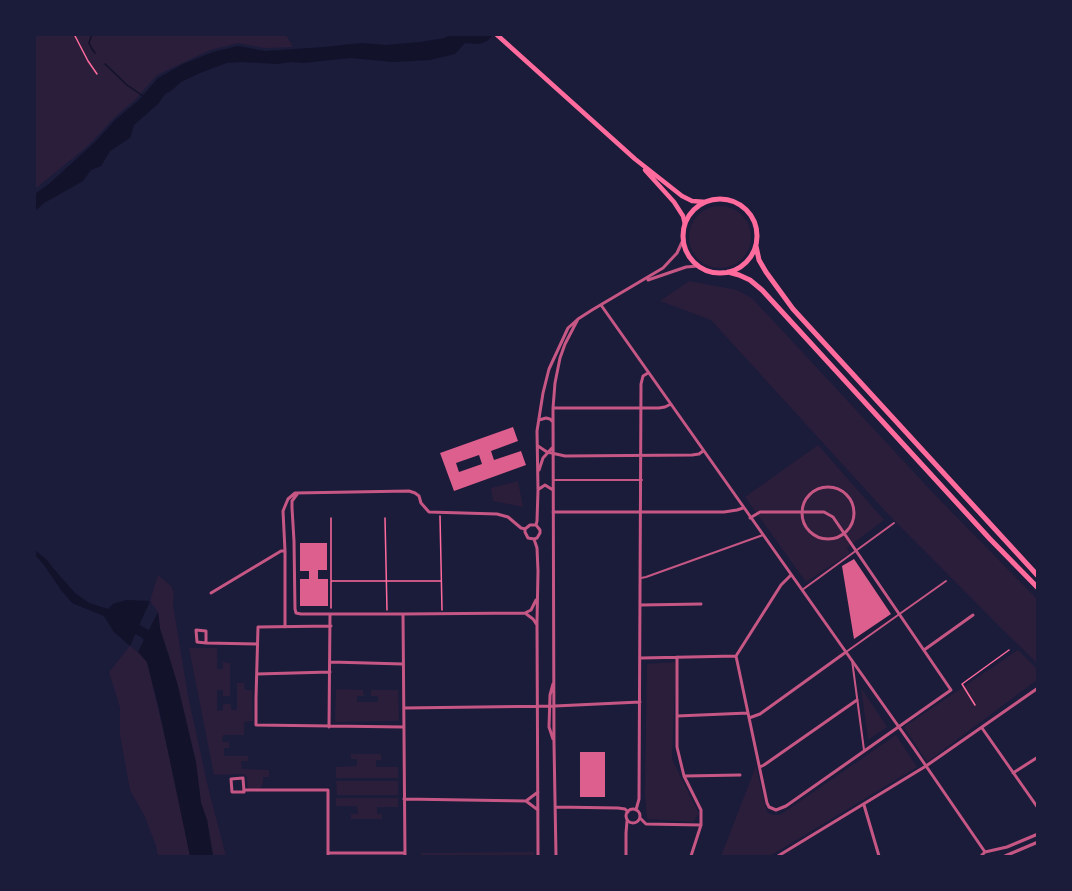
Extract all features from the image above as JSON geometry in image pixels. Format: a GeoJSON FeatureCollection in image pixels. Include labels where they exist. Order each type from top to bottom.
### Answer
{"type":"FeatureCollection","features":[{"type":"Feature","properties":{"kind":"main road"},"geometry":{"type":"LineString","coordinates":[[496,34],[635,159],[682,196],[692,201],[706,202]]}},
{"type":"Feature","properties":{"kind":"main road"},"geometry":{"type":"LineString","coordinates":[[635,159],[674,202],[683,216],[685,224],[683,240],[691,259],[698,266],[717,273],[737,269],[752,255],[756,246]]}},
{"type":"Feature","properties":{"kind":"main road"},"geometry":{"type":"LineString","coordinates":[[685,224],[697,207],[717,199],[739,204],[748,212],[755,223],[759,260],[793,309],[1038,576]]}},
{"type":"Feature","properties":{"kind":"main road"},"geometry":{"type":"LineString","coordinates":[[728,272],[750,280],[762,290],[990,539],[1038,588]]}},
{"type":"Feature","properties":{"kind":"street"},"geometry":{"type":"LineString","coordinates":[[525,529],[528,538],[537,538],[540,533],[536,525],[537,431],[549,369],[568,328],[578,319],[663,268],[677,254],[683,240]]}},
{"type":"Feature","properties":{"kind":"street"},"geometry":{"type":"LineString","coordinates":[[640,282],[686,267],[698,266]]}},
{"type":"Feature","properties":{"kind":"street"},"geometry":{"type":"LineString","coordinates":[[601,305],[985,852]]}},
{"type":"Feature","properties":{"kind":"street"},"geometry":{"type":"LineString","coordinates":[[556,856],[552,706],[554,679],[553,408],[560,358],[578,319]]}},
{"type":"Feature","properties":{"kind":"street"},"geometry":{"type":"LineString","coordinates":[[636,810],[639,799],[641,658],[641,384],[643,376],[648,373]]}},
{"type":"Feature","properties":{"kind":"street"},"geometry":{"type":"LineString","coordinates":[[553,408],[665,407],[671,404]]}},
{"type":"Feature","properties":{"kind":"street"},"geometry":{"type":"LineString","coordinates":[[539,420],[546,418],[553,422]]}},
{"type":"Feature","properties":{"kind":"street"},"geometry":{"type":"LineString","coordinates":[[537,445],[543,451],[565,456],[692,455],[703,451]]}},
{"type":"Feature","properties":{"kind":"street"},"geometry":{"type":"LineString","coordinates":[[538,471],[543,458],[553,447]]}},
{"type":"Feature","properties":{"kind":"street"},"geometry":{"type":"LineString","coordinates":[[553,480],[642,480]]}},
{"type":"Feature","properties":{"kind":"street"},"geometry":{"type":"LineString","coordinates":[[538,490],[545,485],[553,489]]}},
{"type":"Feature","properties":{"kind":"street"},"geometry":{"type":"LineString","coordinates":[[828,487],[846,493],[855,510],[853,523],[843,534],[829,538],[816,536],[805,526],[802,512],[810,494],[828,487]]}},
{"type":"Feature","properties":{"kind":"street"},"geometry":{"type":"LineString","coordinates":[[285,627],[284,506],[288,497],[298,493],[409,491],[419,496],[429,512],[497,514],[508,517],[525,529]]}},
{"type":"Feature","properties":{"kind":"street"},"geometry":{"type":"LineString","coordinates":[[298,493],[292,501],[295,609],[297,613],[525,613],[533,607],[538,596]]}},
{"type":"Feature","properties":{"kind":"street"},"geometry":{"type":"LineString","coordinates":[[553,512],[724,512],[743,508]]}},
{"type":"Feature","properties":{"kind":"street"},"geometry":{"type":"LineString","coordinates":[[750,518],[760,512],[824,512],[833,518],[951,690],[786,806],[776,810],[769,807],[767,803],[736,656],[782,585],[791,575]]}},
{"type":"Feature","properties":{"kind":"street"},"geometry":{"type":"LineString","coordinates":[[284,524],[292,523]]}},
{"type":"Feature","properties":{"kind":"street"},"geometry":{"type":"LineString","coordinates":[[802,590],[894,524]]}},
{"type":"Feature","properties":{"kind":"street"},"geometry":{"type":"LineString","coordinates":[[525,529],[530,525],[536,525]]}},
{"type":"Feature","properties":{"kind":"street"},"geometry":{"type":"LineString","coordinates":[[641,578],[763,535]]}},
{"type":"Feature","properties":{"kind":"street"},"geometry":{"type":"LineString","coordinates":[[534,539],[537,548],[538,571],[538,856]]}},
{"type":"Feature","properties":{"kind":"street"},"geometry":{"type":"LineString","coordinates":[[285,542],[294,541]]}},
{"type":"Feature","properties":{"kind":"street"},"geometry":{"type":"LineString","coordinates":[[211,593],[285,551]]}},
{"type":"Feature","properties":{"kind":"street"},"geometry":{"type":"LineString","coordinates":[[677,716],[760,714],[946,581]]}},
{"type":"Feature","properties":{"kind":"street"},"geometry":{"type":"LineString","coordinates":[[641,604],[701,603]]}},
{"type":"Feature","properties":{"kind":"street"},"geometry":{"type":"LineString","coordinates":[[525,613],[537,625]]}},
{"type":"Feature","properties":{"kind":"street"},"geometry":{"type":"LineString","coordinates":[[329,727],[330,614]]}},
{"type":"Feature","properties":{"kind":"street"},"geometry":{"type":"LineString","coordinates":[[244,790],[243,778],[231,779],[232,792],[328,790],[328,855],[405,855],[403,614]]}},
{"type":"Feature","properties":{"kind":"street"},"geometry":{"type":"LineString","coordinates":[[924,650],[973,615]]}},
{"type":"Feature","properties":{"kind":"street"},"geometry":{"type":"LineString","coordinates":[[330,626],[258,627],[256,725],[404,727]]}},
{"type":"Feature","properties":{"kind":"street"},"geometry":{"type":"LineString","coordinates":[[206,643],[206,631],[196,630],[197,642],[206,643],[257,644]]}},
{"type":"Feature","properties":{"kind":"street"},"geometry":{"type":"LineString","coordinates":[[641,658],[736,656]]}},
{"type":"Feature","properties":{"kind":"street"},"geometry":{"type":"LineString","coordinates":[[677,657],[677,747],[684,776],[701,810],[701,825],[691,856]]}},
{"type":"Feature","properties":{"kind":"street"},"geometry":{"type":"LineString","coordinates":[[852,660],[865,750]]}},
{"type":"Feature","properties":{"kind":"street"},"geometry":{"type":"LineString","coordinates":[[331,662],[403,664]]}},
{"type":"Feature","properties":{"kind":"street"},"geometry":{"type":"LineString","coordinates":[[257,674],[331,672]]}},
{"type":"Feature","properties":{"kind":"street"},"geometry":{"type":"LineString","coordinates":[[778,856],[926,766],[1038,688]]}},
{"type":"Feature","properties":{"kind":"street"},"geometry":{"type":"LineString","coordinates":[[759,767],[857,700]]}},
{"type":"Feature","properties":{"kind":"street"},"geometry":{"type":"LineString","coordinates":[[404,708],[640,702]]}},
{"type":"Feature","properties":{"kind":"street"},"geometry":{"type":"LineString","coordinates":[[982,728],[1038,808]]}},
{"type":"Feature","properties":{"kind":"street"},"geometry":{"type":"LineString","coordinates":[[1013,773],[1038,757]]}},
{"type":"Feature","properties":{"kind":"street"},"geometry":{"type":"LineString","coordinates":[[684,776],[740,775]]}},
{"type":"Feature","properties":{"kind":"street"},"geometry":{"type":"LineString","coordinates":[[526,801],[538,791]]}},
{"type":"Feature","properties":{"kind":"street"},"geometry":{"type":"LineString","coordinates":[[404,799],[526,801],[538,810]]}},
{"type":"Feature","properties":{"kind":"street"},"geometry":{"type":"LineString","coordinates":[[864,805],[879,856]]}},
{"type":"Feature","properties":{"kind":"street"},"geometry":{"type":"LineString","coordinates":[[556,807],[618,808],[628,812]]}},
{"type":"Feature","properties":{"kind":"street"},"geometry":{"type":"LineString","coordinates":[[626,856],[626,816],[632,809],[640,813],[640,818],[646,824],[701,825]]}},
{"type":"Feature","properties":{"kind":"street"},"geometry":{"type":"LineString","coordinates":[[627,821],[634,824],[640,818]]}},
{"type":"Feature","properties":{"kind":"street"},"geometry":{"type":"LineString","coordinates":[[981,856],[985,852],[1007,847],[1038,834]]}},
{"type":"Feature","properties":{"kind":"street"},"geometry":{"type":"LineString","coordinates":[[1005,856],[1038,842]]}},
{"type":"Feature","properties":{"kind":"street"},"geometry":{"type":"LineString","coordinates":[[990,852],[994,854]]}},
{"type":"Feature","properties":{"kind":"path"},"geometry":{"type":"LineString","coordinates":[[74,34],[97,74]]}},
{"type":"Feature","properties":{"kind":"path"},"geometry":{"type":"LineString","coordinates":[[440,513],[442,614]]}},
{"type":"Feature","properties":{"kind":"path"},"geometry":{"type":"LineString","coordinates":[[330,614],[331,518]]}},
{"type":"Feature","properties":{"kind":"path"},"geometry":{"type":"LineString","coordinates":[[386,518],[387,614]]}},
{"type":"Feature","properties":{"kind":"path"},"geometry":{"type":"LineString","coordinates":[[331,581],[441,581]]}},
{"type":"Feature","properties":{"kind":"path"},"geometry":{"type":"LineString","coordinates":[[975,705],[962,684],[1009,650]]}},
{"type":"Feature","properties":{"kind":"shaded area"},"geometry":{"type":"Polygon","coordinates":[[[35,35],[286,35],[293,47],[264,48],[238,43],[210,50],[157,75],[89,145],[35,189],[35,35]]]}},
{"type":"Feature","properties":{"kind":"shaded area"},"geometry":{"type":"Polygon","coordinates":[[[449,35],[493,35],[487,41],[479,44],[465,43],[455,54],[430,60],[393,62],[350,58],[278,64],[242,62],[227,63],[200,73],[181,82],[165,94],[158,104],[134,125],[130,138],[110,151],[101,166],[91,170],[83,181],[44,203],[35,211],[35,194],[96,141],[116,119],[138,101],[158,78],[183,64],[213,52],[238,46],[265,51],[361,43],[386,45],[420,42],[445,38],[449,35]]]}},
{"type":"Feature","properties":{"kind":"shaded area"},"geometry":{"type":"Polygon","coordinates":[[[714,206],[726,206],[742,215],[749,225],[751,237],[749,249],[742,259],[726,268],[714,268],[703,263],[694,254],[689,243],[689,231],[694,220],[703,211],[714,206]]]}},
{"type":"Feature","properties":{"kind":"shaded area"},"geometry":{"type":"Polygon","coordinates":[[[689,281],[737,290],[752,298],[936,496],[1037,599],[1037,663],[886,512],[711,320],[660,301],[689,281]]]}},
{"type":"Feature","properties":{"kind":"shaded area"},"geometry":{"type":"Polygon","coordinates":[[[818,445],[884,520],[847,548],[850,553],[806,582],[745,497],[818,445]]]}},
{"type":"Feature","properties":{"kind":"shaded area"},"geometry":{"type":"Polygon","coordinates":[[[518,481],[523,507],[493,501],[491,488],[518,481]]]}},
{"type":"Feature","properties":{"kind":"shaded area"},"geometry":{"type":"Polygon","coordinates":[[[35,550],[47,560],[75,593],[89,603],[108,609],[113,604],[126,600],[150,601],[130,646],[114,632],[104,616],[72,603],[35,555],[35,550]]]}},
{"type":"Feature","properties":{"kind":"shaded area"},"geometry":{"type":"Polygon","coordinates":[[[158,575],[171,586],[174,593],[173,605],[188,696],[226,856],[213,856],[207,820],[201,803],[195,762],[169,655],[160,629],[158,612],[150,601],[158,575]]]}},
{"type":"Feature","properties":{"kind":"shaded area"},"geometry":{"type":"Polygon","coordinates":[[[158,612],[160,629],[177,682],[196,762],[201,803],[207,820],[213,856],[190,856],[159,709],[147,662],[138,652],[158,612]]]}},
{"type":"Feature","properties":{"kind":"shaded area"},"geometry":{"type":"Polygon","coordinates":[[[130,646],[147,662],[175,779],[190,856],[158,856],[145,817],[130,790],[120,735],[120,708],[109,672],[130,646]]]}},
{"type":"Feature","properties":{"kind":"shaded area"},"geometry":{"type":"Polygon","coordinates":[[[189,648],[217,648],[217,669],[223,669],[223,662],[230,663],[230,696],[223,696],[223,690],[217,690],[217,711],[223,710],[223,704],[231,704],[231,710],[237,710],[237,683],[244,683],[245,690],[252,690],[253,721],[244,722],[244,735],[223,735],[222,742],[229,742],[229,748],[224,748],[224,756],[248,756],[248,761],[241,761],[242,769],[269,770],[269,777],[263,777],[260,790],[248,790],[247,777],[243,774],[214,775],[189,648]]]}},
{"type":"Feature","properties":{"kind":"shaded area"},"geometry":{"type":"Polygon","coordinates":[[[1018,650],[1037,669],[1037,680],[927,762],[904,727],[1018,650]]]}},
{"type":"Feature","properties":{"kind":"shaded area"},"geometry":{"type":"Polygon","coordinates":[[[676,662],[672,759],[699,814],[693,822],[647,819],[645,793],[647,664],[676,662]]]}},
{"type":"Feature","properties":{"kind":"shaded area"},"geometry":{"type":"Polygon","coordinates":[[[861,688],[887,727],[868,740],[861,688]]]}},
{"type":"Feature","properties":{"kind":"shaded area"},"geometry":{"type":"Polygon","coordinates":[[[336,689],[363,690],[364,696],[357,696],[357,702],[378,702],[378,696],[371,696],[371,690],[398,690],[399,721],[335,722],[336,689]]]}},
{"type":"Feature","properties":{"kind":"shaded area"},"geometry":{"type":"Polygon","coordinates":[[[896,735],[917,767],[770,856],[721,856],[756,766],[766,809],[768,813],[780,815],[896,735]]]}},
{"type":"Feature","properties":{"kind":"shaded area"},"geometry":{"type":"Polygon","coordinates":[[[351,754],[381,754],[382,760],[376,760],[376,767],[398,767],[398,778],[336,778],[336,767],[357,766],[357,759],[351,759],[351,754]]]}},
{"type":"Feature","properties":{"kind":"shaded area"},"geometry":{"type":"Polygon","coordinates":[[[336,781],[398,781],[398,795],[337,795],[336,781]]]}},
{"type":"Feature","properties":{"kind":"shaded area"},"geometry":{"type":"Polygon","coordinates":[[[336,798],[398,798],[398,807],[377,807],[377,814],[382,814],[382,819],[351,819],[351,814],[358,814],[357,806],[336,806],[336,798]]]}},
{"type":"Feature","properties":{"kind":"shaded area"},"geometry":{"type":"Polygon","coordinates":[[[534,852],[534,856],[421,856],[421,853],[534,852]]]}},
{"type":"Feature","properties":{"kind":"building"},"geometry":{"type":"Polygon","coordinates":[[[513,427],[518,441],[491,451],[494,460],[521,451],[526,465],[454,491],[440,453],[513,427]],[[479,455],[456,463],[459,472],[482,464],[479,455]]]}},
{"type":"Feature","properties":{"kind":"building"},"geometry":{"type":"Polygon","coordinates":[[[300,543],[327,543],[327,570],[318,570],[318,579],[328,579],[328,606],[300,606],[300,579],[309,579],[309,571],[300,571],[300,543]]]}},
{"type":"Feature","properties":{"kind":"building"},"geometry":{"type":"Polygon","coordinates":[[[854,559],[891,614],[854,639],[842,566],[854,559]]]}},
{"type":"Feature","properties":{"kind":"building"},"geometry":{"type":"Polygon","coordinates":[[[580,752],[605,752],[605,797],[580,797],[580,752]]]}},
{"type":"Feature","properties":{"kind":"waterway"},"geometry":{"type":"LineString","coordinates":[[92,34],[89,43],[95,53]]}},
{"type":"Feature","properties":{"kind":"waterway"},"geometry":{"type":"LineString","coordinates":[[105,64],[127,85],[143,96]]}},
{"type":"Feature","properties":{"kind":"waterway"},"geometry":{"type":"LineString","coordinates":[[125,622],[147,635],[151,647]]}}]}
